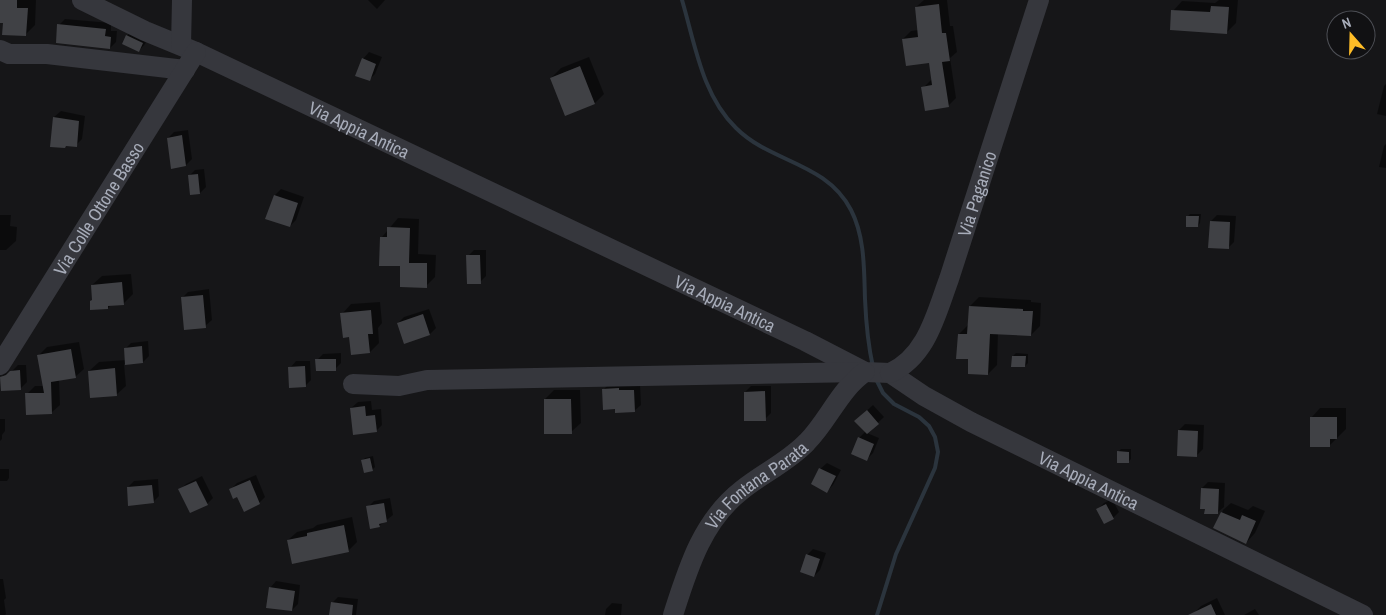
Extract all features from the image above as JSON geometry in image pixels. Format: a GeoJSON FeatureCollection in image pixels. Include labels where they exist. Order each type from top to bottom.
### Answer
{"type":"FeatureCollection","features":[{"type":"Feature","properties":{"kind":"street","name":"Via Appia Antica"},"geometry":{"type":"LineString","coordinates":[[82,0],[145,31],[189,48],[824,350],[865,372],[890,373],[924,396],[971,422],[1363,615]]}},
{"type":"Feature","properties":{"kind":"street"},"geometry":{"type":"LineString","coordinates":[[182,0],[189,48]]}},
{"type":"Feature","properties":{"kind":"street","name":"Via Paganico"},"geometry":{"type":"LineString","coordinates":[[890,373],[906,365],[918,352],[935,317],[1039,0]]}},
{"type":"Feature","properties":{"kind":"street","name":"Via Colle Ottone Basso"},"geometry":{"type":"LineString","coordinates":[[0,365],[185,70],[189,48]]}},
{"type":"Feature","properties":{"kind":"street"},"geometry":{"type":"LineString","coordinates":[[0,50],[10,54],[47,54],[185,70]]}},
{"type":"Feature","properties":{"kind":"street"},"geometry":{"type":"LineString","coordinates":[[819,372],[824,350]]}},
{"type":"Feature","properties":{"kind":"street"},"geometry":{"type":"LineString","coordinates":[[353,384],[399,386],[427,380],[865,372]]}},
{"type":"Feature","properties":{"kind":"street","name":"Via Fontana Parata"},"geometry":{"type":"LineString","coordinates":[[673,615],[695,552],[715,516],[741,490],[785,460],[806,442],[851,385],[865,372]]}},
{"type":"Feature","properties":{"kind":"building"},"geometry":{"type":"Polygon","coordinates":[[[0,0],[17,0],[17,8],[28,8],[26,36],[2,35],[3,23],[0,23],[0,0]]]}},
{"type":"Feature","properties":{"kind":"building"},"geometry":{"type":"Polygon","coordinates":[[[939,4],[942,33],[946,33],[950,61],[942,62],[949,107],[925,111],[921,87],[932,85],[929,63],[906,66],[902,39],[918,37],[915,7],[939,4]]]}},
{"type":"Feature","properties":{"kind":"building"},"geometry":{"type":"Polygon","coordinates":[[[1211,6],[1229,7],[1227,34],[1170,30],[1171,10],[1210,12],[1211,6]]]}},
{"type":"Feature","properties":{"kind":"building"},"geometry":{"type":"Polygon","coordinates":[[[57,24],[106,29],[105,36],[111,37],[110,49],[56,43],[57,24]]]}},
{"type":"Feature","properties":{"kind":"building"},"geometry":{"type":"Polygon","coordinates":[[[126,35],[143,43],[139,52],[122,44],[126,35]]]}},
{"type":"Feature","properties":{"kind":"building"},"geometry":{"type":"Polygon","coordinates":[[[362,58],[376,64],[370,81],[355,76],[362,58]]]}},
{"type":"Feature","properties":{"kind":"building"},"geometry":{"type":"Polygon","coordinates":[[[580,66],[595,104],[565,116],[550,78],[580,66]]]}},
{"type":"Feature","properties":{"kind":"building"},"geometry":{"type":"Polygon","coordinates":[[[53,117],[79,121],[77,147],[50,147],[53,117]]]}},
{"type":"Feature","properties":{"kind":"building"},"geometry":{"type":"Polygon","coordinates":[[[182,135],[186,166],[171,169],[167,138],[182,135]]]}},
{"type":"Feature","properties":{"kind":"building"},"geometry":{"type":"Polygon","coordinates":[[[198,174],[200,194],[190,195],[188,175],[198,174]]]}},
{"type":"Feature","properties":{"kind":"building"},"geometry":{"type":"Polygon","coordinates":[[[274,195],[298,203],[290,227],[265,219],[274,195]]]}},
{"type":"Feature","properties":{"kind":"building"},"geometry":{"type":"Polygon","coordinates":[[[1186,216],[1199,216],[1198,227],[1186,227],[1186,216]]]}},
{"type":"Feature","properties":{"kind":"building"},"geometry":{"type":"Polygon","coordinates":[[[1210,221],[1230,222],[1229,249],[1208,248],[1210,221]]]}},
{"type":"Feature","properties":{"kind":"building"},"geometry":{"type":"Polygon","coordinates":[[[387,227],[410,228],[409,263],[427,263],[427,288],[400,287],[400,266],[379,266],[380,237],[387,237],[387,227]]]}},
{"type":"Feature","properties":{"kind":"building"},"geometry":{"type":"Polygon","coordinates":[[[466,255],[480,255],[481,284],[467,284],[466,255]]]}},
{"type":"Feature","properties":{"kind":"building"},"geometry":{"type":"Polygon","coordinates":[[[122,282],[124,305],[108,306],[108,309],[90,310],[90,301],[92,300],[91,285],[122,282]]]}},
{"type":"Feature","properties":{"kind":"building"},"geometry":{"type":"Polygon","coordinates":[[[203,295],[206,328],[184,330],[181,297],[203,295]]]}},
{"type":"Feature","properties":{"kind":"building"},"geometry":{"type":"Polygon","coordinates":[[[969,306],[1033,311],[1031,336],[990,334],[988,375],[968,374],[968,359],[956,359],[958,334],[967,334],[969,306]]]}},
{"type":"Feature","properties":{"kind":"building"},"geometry":{"type":"Polygon","coordinates":[[[371,310],[373,334],[368,334],[370,353],[351,355],[349,337],[343,338],[340,313],[371,310]]]}},
{"type":"Feature","properties":{"kind":"building"},"geometry":{"type":"Polygon","coordinates":[[[423,314],[430,335],[404,344],[397,323],[423,314]]]}},
{"type":"Feature","properties":{"kind":"building"},"geometry":{"type":"Polygon","coordinates":[[[142,346],[143,363],[125,365],[124,348],[142,346]]]}},
{"type":"Feature","properties":{"kind":"building"},"geometry":{"type":"Polygon","coordinates":[[[71,349],[76,378],[51,382],[52,414],[26,415],[25,393],[44,393],[37,355],[71,349]]]}},
{"type":"Feature","properties":{"kind":"building"},"geometry":{"type":"Polygon","coordinates":[[[1012,356],[1026,356],[1025,367],[1011,367],[1012,356]]]}},
{"type":"Feature","properties":{"kind":"building"},"geometry":{"type":"Polygon","coordinates":[[[315,359],[336,359],[336,371],[316,371],[315,359]]]}},
{"type":"Feature","properties":{"kind":"building"},"geometry":{"type":"Polygon","coordinates":[[[305,366],[306,387],[289,388],[288,367],[305,366]]]}},
{"type":"Feature","properties":{"kind":"building"},"geometry":{"type":"Polygon","coordinates":[[[115,368],[117,396],[90,398],[88,371],[115,368]]]}},
{"type":"Feature","properties":{"kind":"building"},"geometry":{"type":"Polygon","coordinates":[[[20,370],[21,390],[1,391],[0,377],[10,371],[20,370]]]}},
{"type":"Feature","properties":{"kind":"building"},"geometry":{"type":"Polygon","coordinates":[[[619,388],[619,390],[634,390],[635,412],[615,413],[615,409],[603,410],[602,389],[619,388]]]}},
{"type":"Feature","properties":{"kind":"building"},"geometry":{"type":"Polygon","coordinates":[[[765,391],[766,421],[744,421],[744,392],[765,391]]]}},
{"type":"Feature","properties":{"kind":"building"},"geometry":{"type":"Polygon","coordinates":[[[544,399],[571,399],[572,434],[544,434],[544,399]]]}},
{"type":"Feature","properties":{"kind":"building"},"geometry":{"type":"Polygon","coordinates":[[[365,406],[366,416],[375,415],[377,432],[353,435],[350,408],[365,406]]]}},
{"type":"Feature","properties":{"kind":"building"},"geometry":{"type":"Polygon","coordinates":[[[867,410],[879,424],[867,434],[854,421],[867,410]]]}},
{"type":"Feature","properties":{"kind":"building"},"geometry":{"type":"Polygon","coordinates":[[[1310,417],[1337,417],[1337,439],[1330,439],[1330,447],[1310,447],[1310,417]]]}},
{"type":"Feature","properties":{"kind":"building"},"geometry":{"type":"Polygon","coordinates":[[[1178,430],[1198,431],[1197,457],[1177,456],[1178,430]]]}},
{"type":"Feature","properties":{"kind":"building"},"geometry":{"type":"Polygon","coordinates":[[[858,437],[874,444],[867,461],[851,454],[858,437]]]}},
{"type":"Feature","properties":{"kind":"building"},"geometry":{"type":"Polygon","coordinates":[[[1117,451],[1129,452],[1129,463],[1117,463],[1117,451]]]}},
{"type":"Feature","properties":{"kind":"building"},"geometry":{"type":"Polygon","coordinates":[[[370,458],[373,471],[364,473],[361,460],[370,458]]]}},
{"type":"Feature","properties":{"kind":"building"},"geometry":{"type":"Polygon","coordinates":[[[819,468],[836,476],[827,493],[811,484],[819,468]]]}},
{"type":"Feature","properties":{"kind":"building"},"geometry":{"type":"Polygon","coordinates":[[[250,480],[260,504],[244,512],[237,497],[233,499],[229,489],[250,480]]]}},
{"type":"Feature","properties":{"kind":"building"},"geometry":{"type":"Polygon","coordinates":[[[196,481],[208,505],[190,513],[178,489],[196,481]]]}},
{"type":"Feature","properties":{"kind":"building"},"geometry":{"type":"Polygon","coordinates":[[[152,485],[154,503],[128,506],[127,487],[152,485]]]}},
{"type":"Feature","properties":{"kind":"building"},"geometry":{"type":"Polygon","coordinates":[[[1201,488],[1219,489],[1218,514],[1204,514],[1205,509],[1200,509],[1201,488]]]}},
{"type":"Feature","properties":{"kind":"building"},"geometry":{"type":"Polygon","coordinates":[[[384,503],[387,522],[379,524],[380,527],[370,529],[366,506],[384,503]]]}},
{"type":"Feature","properties":{"kind":"building"},"geometry":{"type":"Polygon","coordinates":[[[1106,504],[1114,519],[1104,524],[1096,509],[1106,504]]]}},
{"type":"Feature","properties":{"kind":"building"},"geometry":{"type":"Polygon","coordinates":[[[1221,512],[1240,520],[1242,515],[1256,521],[1246,544],[1213,528],[1221,512]]]}},
{"type":"Feature","properties":{"kind":"building"},"geometry":{"type":"Polygon","coordinates":[[[344,525],[349,552],[292,564],[287,540],[307,536],[307,533],[344,525]]]}},
{"type":"Feature","properties":{"kind":"building"},"geometry":{"type":"Polygon","coordinates":[[[806,554],[820,559],[814,577],[800,572],[806,554]]]}},
{"type":"Feature","properties":{"kind":"building"},"geometry":{"type":"Polygon","coordinates":[[[269,587],[295,591],[292,611],[266,608],[269,587]]]}},
{"type":"Feature","properties":{"kind":"building"},"geometry":{"type":"Polygon","coordinates":[[[331,602],[353,605],[352,615],[329,615],[331,602]]]}},
{"type":"Feature","properties":{"kind":"building"},"geometry":{"type":"Polygon","coordinates":[[[1211,604],[1216,615],[1188,615],[1211,604]]]}},
{"type":"Feature","properties":{"kind":"waterway"},"geometry":{"type":"LineString","coordinates":[[682,0],[707,85],[724,115],[750,140],[813,172],[827,182],[840,194],[851,210],[856,220],[861,242],[867,325],[873,367]]}},
{"type":"Feature","properties":{"kind":"waterway"},"geometry":{"type":"LineString","coordinates":[[876,379],[883,393],[894,404],[919,417],[929,426],[935,437],[938,452],[935,468],[896,554],[877,615]]}}]}
